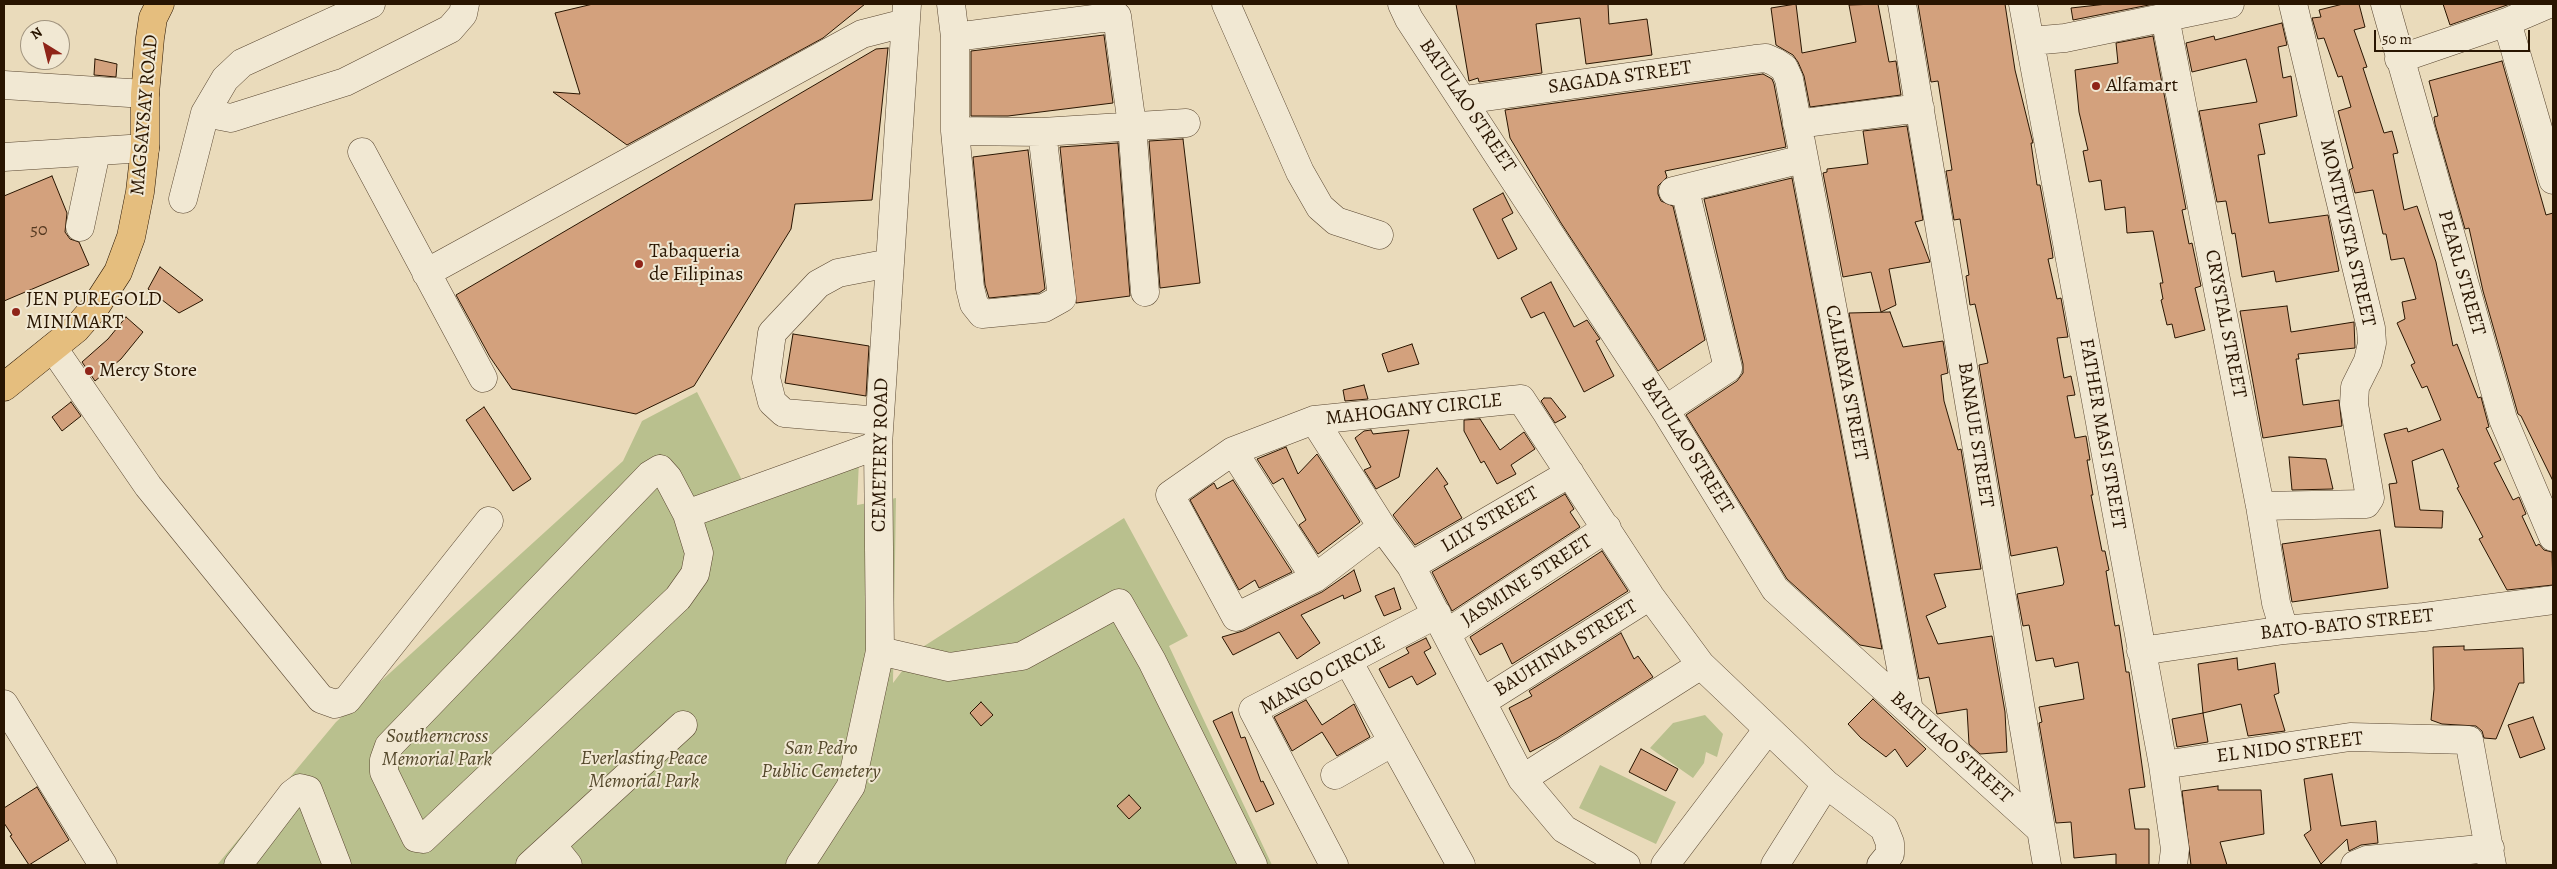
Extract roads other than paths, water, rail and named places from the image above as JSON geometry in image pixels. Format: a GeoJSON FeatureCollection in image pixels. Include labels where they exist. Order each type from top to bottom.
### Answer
{"type":"FeatureCollection","features":[{"type":"Feature","properties":{"kind":"main road","name":"MAGSAYSAY ROAD"},"geometry":{"type":"LineString","coordinates":[[4,387],[76,329],[96,306],[118,272],[131,237],[140,192],[145,148],[145,94],[150,38],[153,18],[160,4]]}},
{"type":"Feature","properties":{"kind":"street"},"geometry":{"type":"LineString","coordinates":[[183,199],[205,113],[225,79],[242,63],[371,4]]}},
{"type":"Feature","properties":{"kind":"street"},"geometry":{"type":"LineString","coordinates":[[205,113],[231,118],[345,82],[450,29],[463,14],[466,4]]}},
{"type":"Feature","properties":{"kind":"street"},"geometry":{"type":"LineString","coordinates":[[951,4],[955,38],[955,131],[970,288],[974,304],[982,314],[1044,308],[1062,298],[1042,132]]}},
{"type":"Feature","properties":{"kind":"street"},"geometry":{"type":"LineString","coordinates":[[1226,4],[1300,172],[1315,200],[1332,219],[1379,235]]}},
{"type":"Feature","properties":{"kind":"street","name":"BATULAO STREET"},"geometry":{"type":"LineString","coordinates":[[1402,4],[1409,19],[1464,100],[1665,410],[1776,590],[2040,829]]}},
{"type":"Feature","properties":{"kind":"street","name":"BANAUE STREET"},"geometry":{"type":"LineString","coordinates":[[1902,4],[2047,865]]}},
{"type":"Feature","properties":{"kind":"street","name":"FATHER MASI STREET"},"geometry":{"type":"LineString","coordinates":[[2023,4],[2141,651],[2164,765],[2175,849],[2173,865]]}},
{"type":"Feature","properties":{"kind":"street"},"geometry":{"type":"LineString","coordinates":[[2031,41],[2064,38],[2230,4]]}},
{"type":"Feature","properties":{"kind":"street","name":"MONTEVISTA STREET"},"geometry":{"type":"LineString","coordinates":[[2260,506],[2366,504],[2370,498],[2354,404],[2355,387],[2368,361],[2372,343],[2371,328],[2293,4]]}},
{"type":"Feature","properties":{"kind":"street","name":"PEARL STREET"},"geometry":{"type":"LineString","coordinates":[[2384,4],[2503,419],[2553,537]]}},
{"type":"Feature","properties":{"kind":"street"},"geometry":{"type":"LineString","coordinates":[[2399,59],[2508,22],[2549,4]]}},
{"type":"Feature","properties":{"kind":"street"},"geometry":{"type":"LineString","coordinates":[[955,38],[1089,12],[1117,16],[1132,125],[1145,292]]}},
{"type":"Feature","properties":{"kind":"street"},"geometry":{"type":"LineString","coordinates":[[426,273],[862,34],[906,14]]}},
{"type":"Feature","properties":{"kind":"street","name":"CEMETERY ROAD"},"geometry":{"type":"LineString","coordinates":[[800,865],[851,786],[880,651],[878,433],[906,14]]}},
{"type":"Feature","properties":{"kind":"street","name":"CRYSTAL STREET"},"geometry":{"type":"LineString","coordinates":[[2165,18],[2260,506],[2276,603],[2284,630]]}},
{"type":"Feature","properties":{"kind":"street"},"geometry":{"type":"LineString","coordinates":[[2508,22],[2553,180]]}},
{"type":"Feature","properties":{"kind":"street","name":"SAGADA STREET"},"geometry":{"type":"LineString","coordinates":[[1464,100],[1755,59],[1766,58],[1775,62]]}},
{"type":"Feature","properties":{"kind":"street","name":"CALIRAYA STREET"},"geometry":{"type":"LineString","coordinates":[[1775,62],[1784,68],[1789,79],[1909,710]]}},
{"type":"Feature","properties":{"kind":"street"},"geometry":{"type":"LineString","coordinates":[[4,85],[145,94]]}},
{"type":"Feature","properties":{"kind":"street"},"geometry":{"type":"LineString","coordinates":[[1797,124],[1920,108]]}},
{"type":"Feature","properties":{"kind":"street"},"geometry":{"type":"LineString","coordinates":[[955,131],[1042,132],[1186,123]]}},
{"type":"Feature","properties":{"kind":"street"},"geometry":{"type":"LineString","coordinates":[[4,156],[145,148]]}},
{"type":"Feature","properties":{"kind":"street"},"geometry":{"type":"LineString","coordinates":[[80,227],[96,152]]}},
{"type":"Feature","properties":{"kind":"street"},"geometry":{"type":"LineString","coordinates":[[362,152],[482,378]]}},
{"type":"Feature","properties":{"kind":"street"},"geometry":{"type":"LineString","coordinates":[[1665,410],[1728,368],[1679,191],[1804,160]]}},
{"type":"Feature","properties":{"kind":"street"},"geometry":{"type":"LineString","coordinates":[[878,433],[784,413],[772,402],[766,378],[772,333],[818,284],[838,273],[890,263]]}},
{"type":"Feature","properties":{"kind":"street"},"geometry":{"type":"LineString","coordinates":[[53,348],[148,486],[321,699],[335,704],[346,700],[489,521]]}},
{"type":"Feature","properties":{"kind":"street","name":"MAHOGANY CIRCLE"},"geometry":{"type":"LineString","coordinates":[[1315,578],[1236,617],[1170,496],[1234,451],[1314,420],[1521,399],[1650,596],[1701,665],[1826,784],[1884,828],[1890,843],[1890,854],[1881,865]]}},
{"type":"Feature","properties":{"kind":"street"},"geometry":{"type":"LineString","coordinates":[[1314,420],[1382,527],[1411,566],[1522,779],[1564,829],[1626,865]]}},
{"type":"Feature","properties":{"kind":"street"},"geometry":{"type":"LineString","coordinates":[[687,514],[878,433]]}},
{"type":"Feature","properties":{"kind":"street"},"geometry":{"type":"LineString","coordinates":[[1234,451],[1315,578],[1382,527]]}},
{"type":"Feature","properties":{"kind":"street"},"geometry":{"type":"LineString","coordinates":[[660,469],[668,478],[687,514],[699,553],[695,574],[678,598],[423,839],[416,838],[384,772],[384,760],[389,746],[650,475],[660,469]]}},
{"type":"Feature","properties":{"kind":"street","name":"LILY STREET"},"geometry":{"type":"LineString","coordinates":[[1411,566],[1570,472]]}},
{"type":"Feature","properties":{"kind":"street","name":"JASMINE STREET"},"geometry":{"type":"LineString","coordinates":[[1442,624],[1607,528]]}},
{"type":"Feature","properties":{"kind":"street","name":"BAUHINIA STREET"},"geometry":{"type":"LineString","coordinates":[[1482,702],[1650,596]]}},
{"type":"Feature","properties":{"kind":"street","name":"BATO-BATO STREET"},"geometry":{"type":"LineString","coordinates":[[2141,651],[2284,630],[2424,617],[2553,600]]}},
{"type":"Feature","properties":{"kind":"street"},"geometry":{"type":"LineString","coordinates":[[880,651],[949,667],[1022,656],[1119,603],[1152,661],[1252,865]]}},
{"type":"Feature","properties":{"kind":"street","name":"MANGO CIRCLE"},"geometry":{"type":"LineString","coordinates":[[1334,865],[1253,710],[1348,661],[1442,624]]}},
{"type":"Feature","properties":{"kind":"street"},"geometry":{"type":"LineString","coordinates":[[1348,661],[1461,865]]}},
{"type":"Feature","properties":{"kind":"street"},"geometry":{"type":"LineString","coordinates":[[1522,779],[1701,665]]}},
{"type":"Feature","properties":{"kind":"street"},"geometry":{"type":"LineString","coordinates":[[4,704],[103,865]]}},
{"type":"Feature","properties":{"kind":"street"},"geometry":{"type":"LineString","coordinates":[[530,865],[560,855],[683,725]]}},
{"type":"Feature","properties":{"kind":"street"},"geometry":{"type":"LineString","coordinates":[[1665,865],[1768,729]]}},
{"type":"Feature","properties":{"kind":"street","name":"EL NIDO STREET"},"geometry":{"type":"LineString","coordinates":[[2164,765],[2350,737],[2469,740],[2491,856]]}},
{"type":"Feature","properties":{"kind":"street"},"geometry":{"type":"LineString","coordinates":[[1336,775],[1393,742]]}},
{"type":"Feature","properties":{"kind":"street"},"geometry":{"type":"LineString","coordinates":[[1775,865],[1826,784]]}},
{"type":"Feature","properties":{"kind":"street"},"geometry":{"type":"LineString","coordinates":[[238,865],[292,794],[300,788],[308,790],[336,865]]}},
{"type":"Feature","properties":{"kind":"street"},"geometry":{"type":"LineString","coordinates":[[2355,865],[2367,860],[2491,856]]}},
{"type":"Feature","properties":{"kind":"place","name":"Alfamart"},"geometry":{"type":"Point","coordinates":[2096,86]}},
{"type":"Feature","properties":{"kind":"place","name":"Tabaqueria de Filipinas"},"geometry":{"type":"Point","coordinates":[639,264]}},
{"type":"Feature","properties":{"kind":"place","name":"JEN PUREGOLD MINIMART"},"geometry":{"type":"Point","coordinates":[16,312]}},
{"type":"Feature","properties":{"kind":"place","name":"Mercy Store"},"geometry":{"type":"Point","coordinates":[89,371]}},
{"type":"Feature","properties":{"kind":"park label","name":"Southerncross Memorial Park"},"geometry":{"type":"Point","coordinates":[437,748]}},
{"type":"Feature","properties":{"kind":"park label","name":"San Pedro Public Cemetery"},"geometry":{"type":"Point","coordinates":[821,760]}},
{"type":"Feature","properties":{"kind":"park label","name":"Everlasting Peace Memorial Park"},"geometry":{"type":"Point","coordinates":[644,770]}}]}
